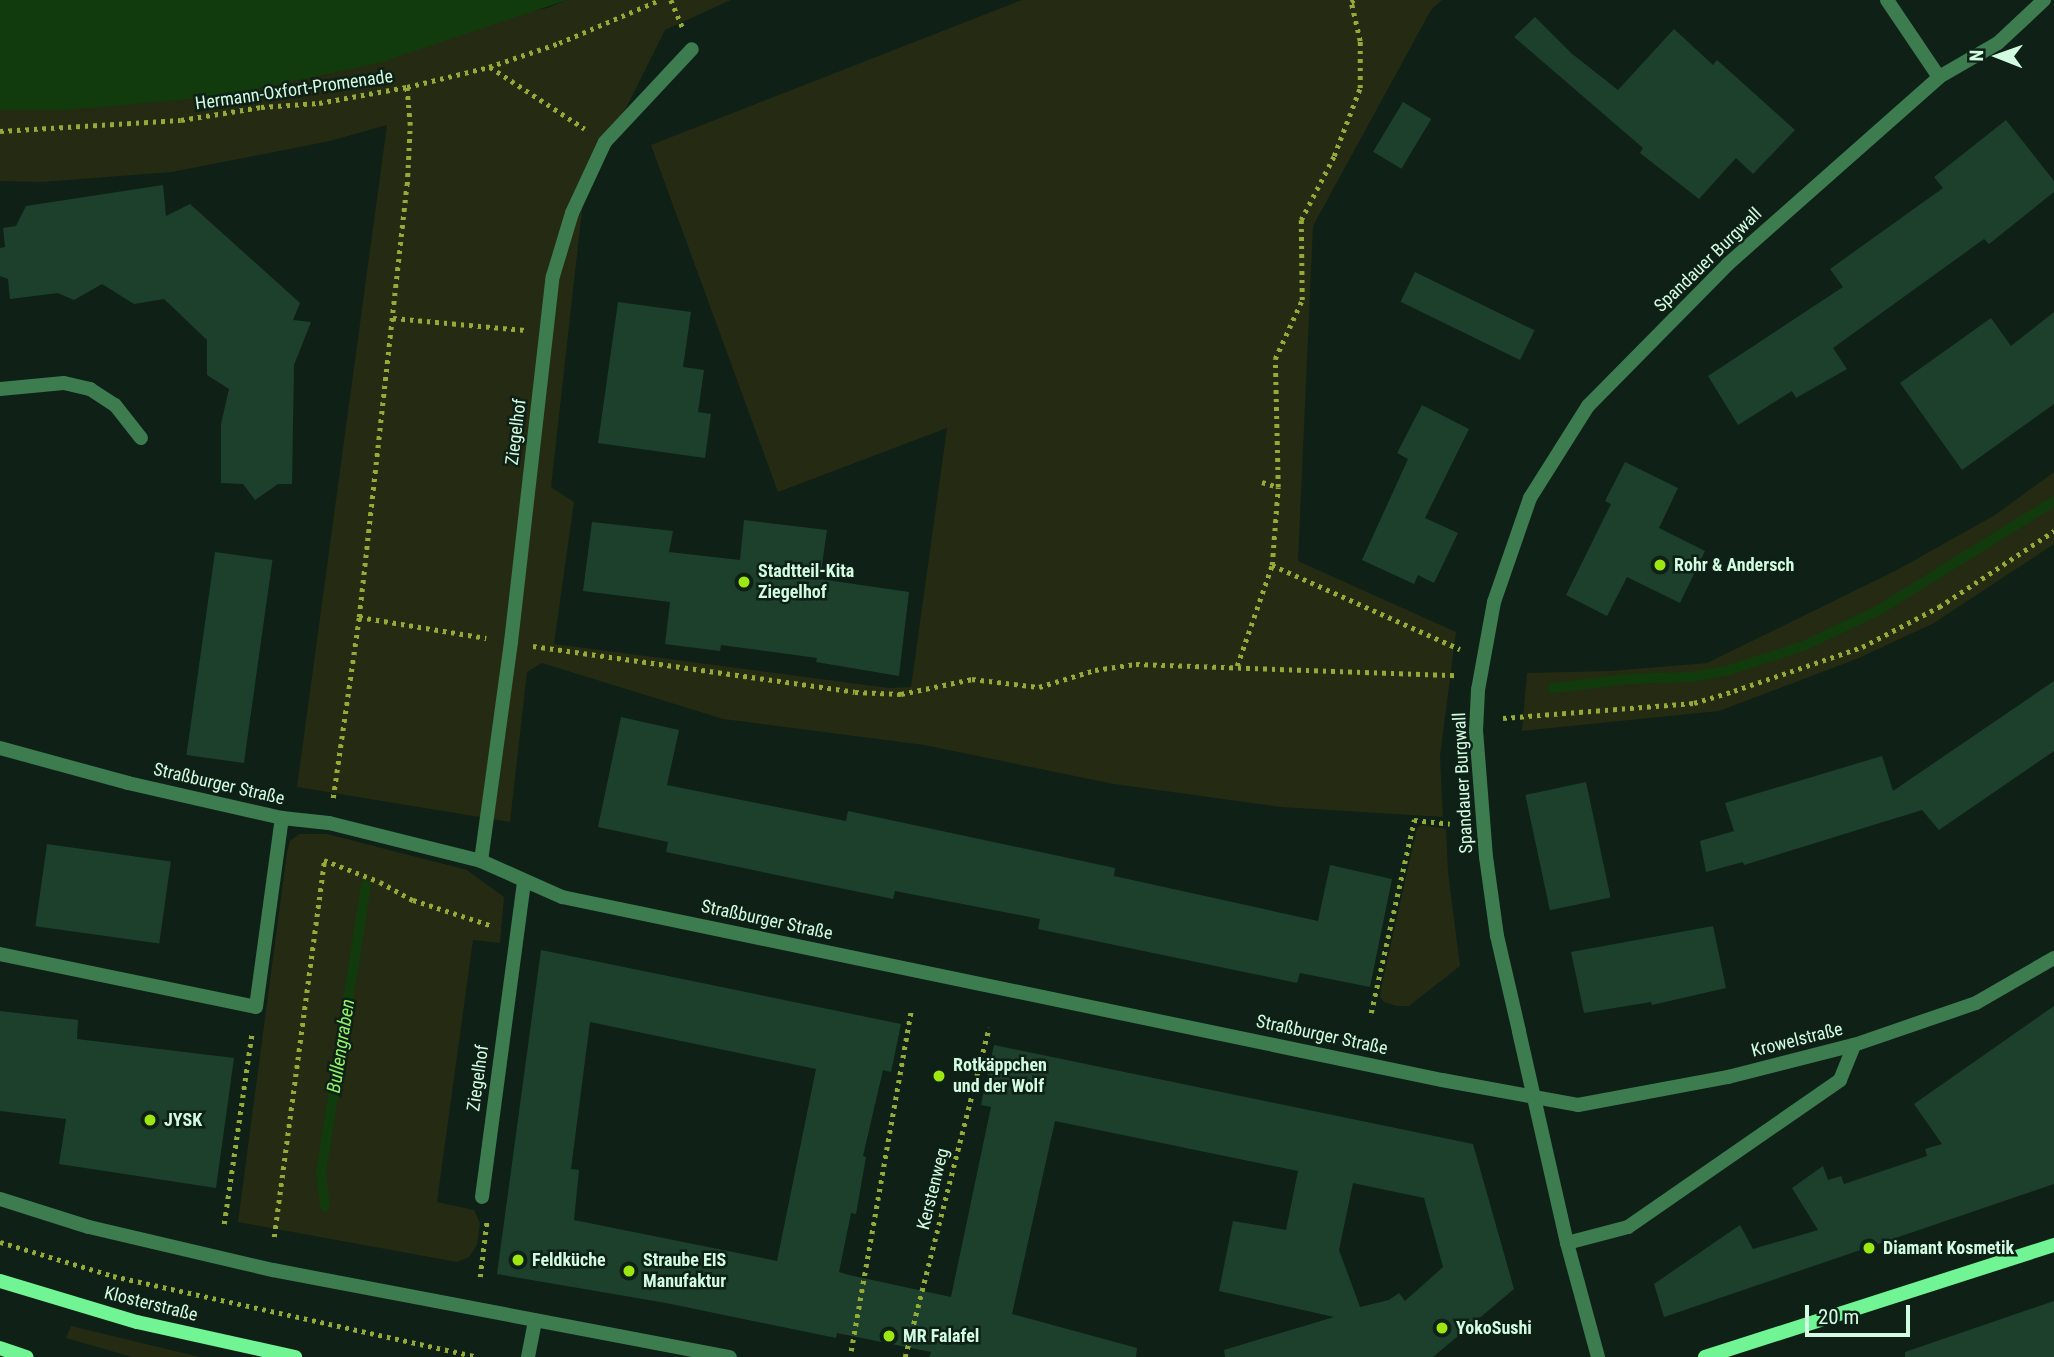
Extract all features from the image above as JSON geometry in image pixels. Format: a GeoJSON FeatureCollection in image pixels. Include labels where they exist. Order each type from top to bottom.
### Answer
{"type":"FeatureCollection","features":[{"type":"Feature","properties":{"kind":"street"},"geometry":{"type":"LineString","coordinates":[[1887,0],[1939,77]]}},
{"type":"Feature","properties":{"kind":"street","name":"Spandauer Burgwall"},"geometry":{"type":"LineString","coordinates":[[1598,1357],[1567,1243],[1497,936],[1486,857],[1476,732],[1478,690],[1494,602],[1530,498],[1588,406],[1728,264],[1939,77],[1998,43],[2044,0]]}},
{"type":"Feature","properties":{"kind":"street","name":"Ziegelhof"},"geometry":{"type":"LineString","coordinates":[[481,862],[511,642],[553,276],[572,213],[605,142],[692,49]]}},
{"type":"Feature","properties":{"kind":"street"},"geometry":{"type":"LineString","coordinates":[[0,389],[64,383],[90,389],[115,405],[141,438]]}},
{"type":"Feature","properties":{"kind":"street","name":"Straßburger Straße"},"geometry":{"type":"LineString","coordinates":[[0,748],[128,783],[282,818],[329,823],[481,862],[524,883],[562,897],[1535,1098]]}},
{"type":"Feature","properties":{"kind":"street"},"geometry":{"type":"LineString","coordinates":[[0,954],[256,1007],[282,818]]}},
{"type":"Feature","properties":{"kind":"street","name":"Ziegelhof"},"geometry":{"type":"LineString","coordinates":[[482,1197],[524,883]]}},
{"type":"Feature","properties":{"kind":"street","name":"Krowelstraße"},"geometry":{"type":"LineString","coordinates":[[1535,1098],[1578,1105],[1728,1077],[1854,1045],[1976,1003],[2054,958]]}},
{"type":"Feature","properties":{"kind":"street"},"geometry":{"type":"LineString","coordinates":[[1567,1243],[1628,1227],[1640,1219],[1840,1080],[1854,1045]]}},
{"type":"Feature","properties":{"kind":"street"},"geometry":{"type":"LineString","coordinates":[[0,1199],[89,1227],[273,1270],[730,1357]]}},
{"type":"Feature","properties":{"kind":"street"},"geometry":{"type":"LineString","coordinates":[[1705,1357],[2054,1245]]}},
{"type":"Feature","properties":{"kind":"street","name":"Klosterstraße"},"geometry":{"type":"LineString","coordinates":[[0,1281],[137,1322],[295,1357]]}},
{"type":"Feature","properties":{"kind":"street"},"geometry":{"type":"LineString","coordinates":[[528,1357],[535,1321]]}},
{"type":"Feature","properties":{"kind":"street"},"geometry":{"type":"LineString","coordinates":[[0,1348],[26,1357]]}},
{"type":"Feature","properties":{"kind":"path","name":"Hermann-Oxfort-Promenade"},"geometry":{"type":"LineString","coordinates":[[0,131],[181,120],[261,107],[319,103],[407,87],[489,67],[559,43],[660,0]]}},
{"type":"Feature","properties":{"kind":"path"},"geometry":{"type":"LineString","coordinates":[[1237,666],[1272,565],[1278,487],[1275,359],[1302,300],[1301,220],[1334,156],[1360,88],[1360,41],[1352,1],[1344,0]]}},
{"type":"Feature","properties":{"kind":"path"},"geometry":{"type":"LineString","coordinates":[[489,67],[605,142]]}},
{"type":"Feature","properties":{"kind":"path"},"geometry":{"type":"LineString","coordinates":[[333,798],[359,617],[407,185],[410,125],[407,87]]}},
{"type":"Feature","properties":{"kind":"path"},"geometry":{"type":"LineString","coordinates":[[393,318],[548,332]]}},
{"type":"Feature","properties":{"kind":"path"},"geometry":{"type":"LineString","coordinates":[[1262,482],[1278,487]]}},
{"type":"Feature","properties":{"kind":"path"},"geometry":{"type":"LineString","coordinates":[[1503,718],[1694,704],[1748,687],[1873,642],[1939,607],[2054,531]]}},
{"type":"Feature","properties":{"kind":"path"},"geometry":{"type":"LineString","coordinates":[[1272,565],[1461,650]]}},
{"type":"Feature","properties":{"kind":"path"},"geometry":{"type":"LineString","coordinates":[[359,617],[855,692],[901,694],[972,679],[1039,687],[1095,670],[1136,664],[1457,675]]}},
{"type":"Feature","properties":{"kind":"path"},"geometry":{"type":"LineString","coordinates":[[1371,1013],[1414,820],[1450,824]]}},
{"type":"Feature","properties":{"kind":"path"},"geometry":{"type":"LineString","coordinates":[[274,1237],[324,860],[380,882],[413,900],[490,925]]}},
{"type":"Feature","properties":{"kind":"path"},"geometry":{"type":"LineString","coordinates":[[224,1224],[256,1007]]}},
{"type":"Feature","properties":{"kind":"path"},"geometry":{"type":"LineString","coordinates":[[850,1351],[911,1012]]}},
{"type":"Feature","properties":{"kind":"path","name":"Kerstenweg"},"geometry":{"type":"LineString","coordinates":[[905,1357],[989,1028]]}},
{"type":"Feature","properties":{"kind":"path"},"geometry":{"type":"LineString","coordinates":[[480,1277],[487,1220],[482,1197]]}},
{"type":"Feature","properties":{"kind":"path"},"geometry":{"type":"LineString","coordinates":[[0,1242],[113,1276],[477,1357]]}},
{"type":"Feature","properties":{"kind":"shaded area"},"geometry":{"type":"Polygon","coordinates":[[[0,0],[567,0],[379,63],[224,96],[66,110],[0,110],[0,0]]]}},
{"type":"Feature","properties":{"kind":"shaded area"},"geometry":{"type":"Polygon","coordinates":[[[567,0],[731,0],[665,30],[584,192],[551,487],[574,502],[554,644],[889,688],[911,687],[947,428],[778,492],[651,145],[1022,0],[1442,0],[1431,10],[1313,226],[1298,561],[1456,632],[1440,756],[1443,817],[1281,807],[1114,784],[924,745],[723,719],[542,663],[527,672],[510,822],[297,787],[387,125],[330,141],[172,172],[42,182],[0,181],[0,110],[66,110],[547,8],[567,0]]]}},
{"type":"Feature","properties":{"kind":"shaded area"},"geometry":{"type":"Polygon","coordinates":[[[2054,472],[2054,544],[1934,623],[1859,658],[1719,711],[1522,731],[1527,673],[1610,671],[1707,663],[1897,570],[1995,515],[2054,472]]]}},
{"type":"Feature","properties":{"kind":"shaded area"},"geometry":{"type":"Polygon","coordinates":[[[1422,825],[1446,829],[1448,872],[1460,966],[1409,1006],[1397,1006],[1384,1002],[1380,997],[1381,988],[1417,828],[1422,825]]]}},
{"type":"Feature","properties":{"kind":"shaded area"},"geometry":{"type":"Polygon","coordinates":[[[299,834],[327,834],[467,870],[504,897],[500,943],[473,940],[437,1202],[474,1210],[480,1223],[477,1245],[469,1257],[457,1262],[238,1222],[287,852],[290,841],[299,834]]]}},
{"type":"Feature","properties":{"kind":"shaded area"},"geometry":{"type":"Polygon","coordinates":[[[71,1326],[200,1357],[132,1357],[66,1338],[71,1326]]]}},
{"type":"Feature","properties":{"kind":"building"},"geometry":{"type":"Polygon","coordinates":[[[1535,17],[1571,53],[1618,90],[1674,29],[1713,65],[1717,60],[1795,130],[1753,174],[1736,158],[1699,199],[1640,153],[1643,148],[1514,37],[1535,17]]]}},
{"type":"Feature","properties":{"kind":"building"},"geometry":{"type":"Polygon","coordinates":[[[1403,102],[1431,119],[1401,169],[1373,152],[1403,102]]]}},
{"type":"Feature","properties":{"kind":"building"},"geometry":{"type":"Polygon","coordinates":[[[2006,120],[2054,181],[2054,192],[1989,244],[1984,239],[1833,348],[1847,369],[1796,398],[1792,391],[1738,425],[1708,376],[1843,287],[1830,269],[1943,188],[1934,177],[2006,120]]]}},
{"type":"Feature","properties":{"kind":"building"},"geometry":{"type":"Polygon","coordinates":[[[163,185],[166,216],[190,204],[300,303],[293,320],[311,322],[294,365],[292,484],[278,484],[255,500],[243,484],[221,483],[221,424],[229,389],[207,375],[207,340],[164,299],[134,304],[102,284],[74,300],[58,293],[10,299],[8,279],[0,276],[0,248],[5,247],[3,228],[16,226],[26,206],[163,185]]]}},
{"type":"Feature","properties":{"kind":"building"},"geometry":{"type":"Polygon","coordinates":[[[1415,272],[1535,330],[1520,360],[1401,302],[1415,272]]]}},
{"type":"Feature","properties":{"kind":"building"},"geometry":{"type":"Polygon","coordinates":[[[618,302],[691,312],[683,367],[704,370],[698,412],[711,414],[705,458],[598,443],[618,302]]]}},
{"type":"Feature","properties":{"kind":"building"},"geometry":{"type":"Polygon","coordinates":[[[2054,312],[2054,404],[1962,470],[1900,383],[1991,318],[2011,346],[2054,312]]]}},
{"type":"Feature","properties":{"kind":"building"},"geometry":{"type":"Polygon","coordinates":[[[1422,405],[1469,429],[1425,518],[1458,533],[1434,583],[1418,575],[1414,584],[1362,560],[1408,459],[1397,453],[1422,405]]]}},
{"type":"Feature","properties":{"kind":"building"},"geometry":{"type":"Polygon","coordinates":[[[1625,462],[1678,488],[1659,528],[1705,551],[1680,603],[1627,577],[1607,616],[1566,595],[1611,504],[1605,501],[1625,462]]]}},
{"type":"Feature","properties":{"kind":"building","name":"Stadtteil-Kita Ziegelhof"},"geometry":{"type":"Polygon","coordinates":[[[744,520],[827,530],[820,579],[909,592],[899,676],[816,662],[817,658],[721,645],[720,651],[665,644],[670,602],[583,591],[592,522],[673,531],[669,552],[740,560],[744,520]]]}},
{"type":"Feature","properties":{"kind":"building"},"geometry":{"type":"Polygon","coordinates":[[[215,552],[272,560],[244,763],[186,755],[215,552]]]}},
{"type":"Feature","properties":{"kind":"building"},"geometry":{"type":"Polygon","coordinates":[[[2054,681],[2054,751],[1939,830],[1922,810],[1744,865],[1743,862],[1706,872],[1700,841],[1734,831],[1725,803],[1882,756],[1893,791],[2054,681]]]}},
{"type":"Feature","properties":{"kind":"building"},"geometry":{"type":"Polygon","coordinates":[[[621,717],[679,730],[667,785],[846,821],[848,811],[1115,868],[1114,876],[1318,921],[1330,865],[1392,879],[1370,987],[1300,973],[1297,983],[1038,929],[1040,919],[895,891],[893,899],[666,852],[668,842],[598,827],[621,717]]]}},
{"type":"Feature","properties":{"kind":"building"},"geometry":{"type":"Polygon","coordinates":[[[1586,782],[1611,897],[1550,910],[1525,795],[1586,782]]]}},
{"type":"Feature","properties":{"kind":"building"},"geometry":{"type":"Polygon","coordinates":[[[47,844],[171,861],[159,944],[35,926],[47,844]]]}},
{"type":"Feature","properties":{"kind":"building"},"geometry":{"type":"Polygon","coordinates":[[[1713,926],[1726,988],[1652,1005],[1651,1002],[1584,1013],[1571,952],[1713,926]]]}},
{"type":"Feature","properties":{"kind":"building"},"geometry":{"type":"Polygon","coordinates":[[[541,950],[901,1024],[891,1072],[883,1070],[863,1156],[866,1157],[856,1214],[851,1213],[839,1272],[951,1297],[991,1107],[981,1105],[994,1045],[1473,1144],[1514,1289],[1433,1357],[1225,1357],[1224,1350],[1334,1317],[1219,1291],[1233,1221],[1286,1230],[1298,1171],[1055,1121],[1012,1314],[1137,1348],[1136,1357],[929,1357],[931,1352],[837,1333],[836,1338],[666,1303],[497,1274],[541,950]],[[590,1022],[571,1169],[579,1170],[574,1220],[777,1261],[816,1069],[590,1022]],[[1353,1183],[1339,1250],[1360,1307],[1389,1300],[1399,1293],[1405,1301],[1443,1267],[1424,1198],[1353,1183]]]}},
{"type":"Feature","properties":{"kind":"building"},"geometry":{"type":"Polygon","coordinates":[[[2054,1006],[2054,1184],[1664,1317],[1654,1284],[1740,1225],[1753,1249],[1818,1230],[1792,1188],[1823,1166],[1828,1180],[1841,1176],[1844,1184],[1927,1156],[1925,1149],[1942,1144],[1914,1104],[2054,1006]]]}},
{"type":"Feature","properties":{"kind":"building"},"geometry":{"type":"Polygon","coordinates":[[[0,1011],[78,1020],[77,1039],[234,1058],[216,1188],[59,1164],[66,1119],[0,1111],[0,1011]]]}},
{"type":"Feature","properties":{"kind":"building"},"geometry":{"type":"Polygon","coordinates":[[[2054,1301],[2054,1357],[1905,1357],[1905,1352],[2054,1301]]]}},
{"type":"Feature","properties":{"kind":"waterway"},"geometry":{"type":"LineString","coordinates":[[1553,688],[1627,679],[1691,677],[1729,670],[1806,645],[1879,610],[2054,501]]}},
{"type":"Feature","properties":{"kind":"waterway","name":"Bullengraben"},"geometry":{"type":"LineString","coordinates":[[325,1206],[321,1173],[366,886]]}},
{"type":"Feature","properties":{"kind":"place","name":"Rohr & Andersch"},"geometry":{"type":"Point","coordinates":[1660,565]}},
{"type":"Feature","properties":{"kind":"place","name":"Stadtteil-Kita Ziegelhof"},"geometry":{"type":"Point","coordinates":[744,582]}},
{"type":"Feature","properties":{"kind":"place","name":"Rotkäppchen und der Wolf"},"geometry":{"type":"Point","coordinates":[939,1076]}},
{"type":"Feature","properties":{"kind":"place","name":"JYSK"},"geometry":{"type":"Point","coordinates":[150,1120]}},
{"type":"Feature","properties":{"kind":"place","name":"Diamant Kosmetik"},"geometry":{"type":"Point","coordinates":[1869,1248]}},
{"type":"Feature","properties":{"kind":"place","name":"Feldküche"},"geometry":{"type":"Point","coordinates":[518,1260]}},
{"type":"Feature","properties":{"kind":"place","name":"Straube EIS Manufaktur"},"geometry":{"type":"Point","coordinates":[629,1271]}},
{"type":"Feature","properties":{"kind":"place","name":"YokoSushi"},"geometry":{"type":"Point","coordinates":[1442,1328]}},
{"type":"Feature","properties":{"kind":"place","name":"MR Falafel"},"geometry":{"type":"Point","coordinates":[889,1336]}}]}
